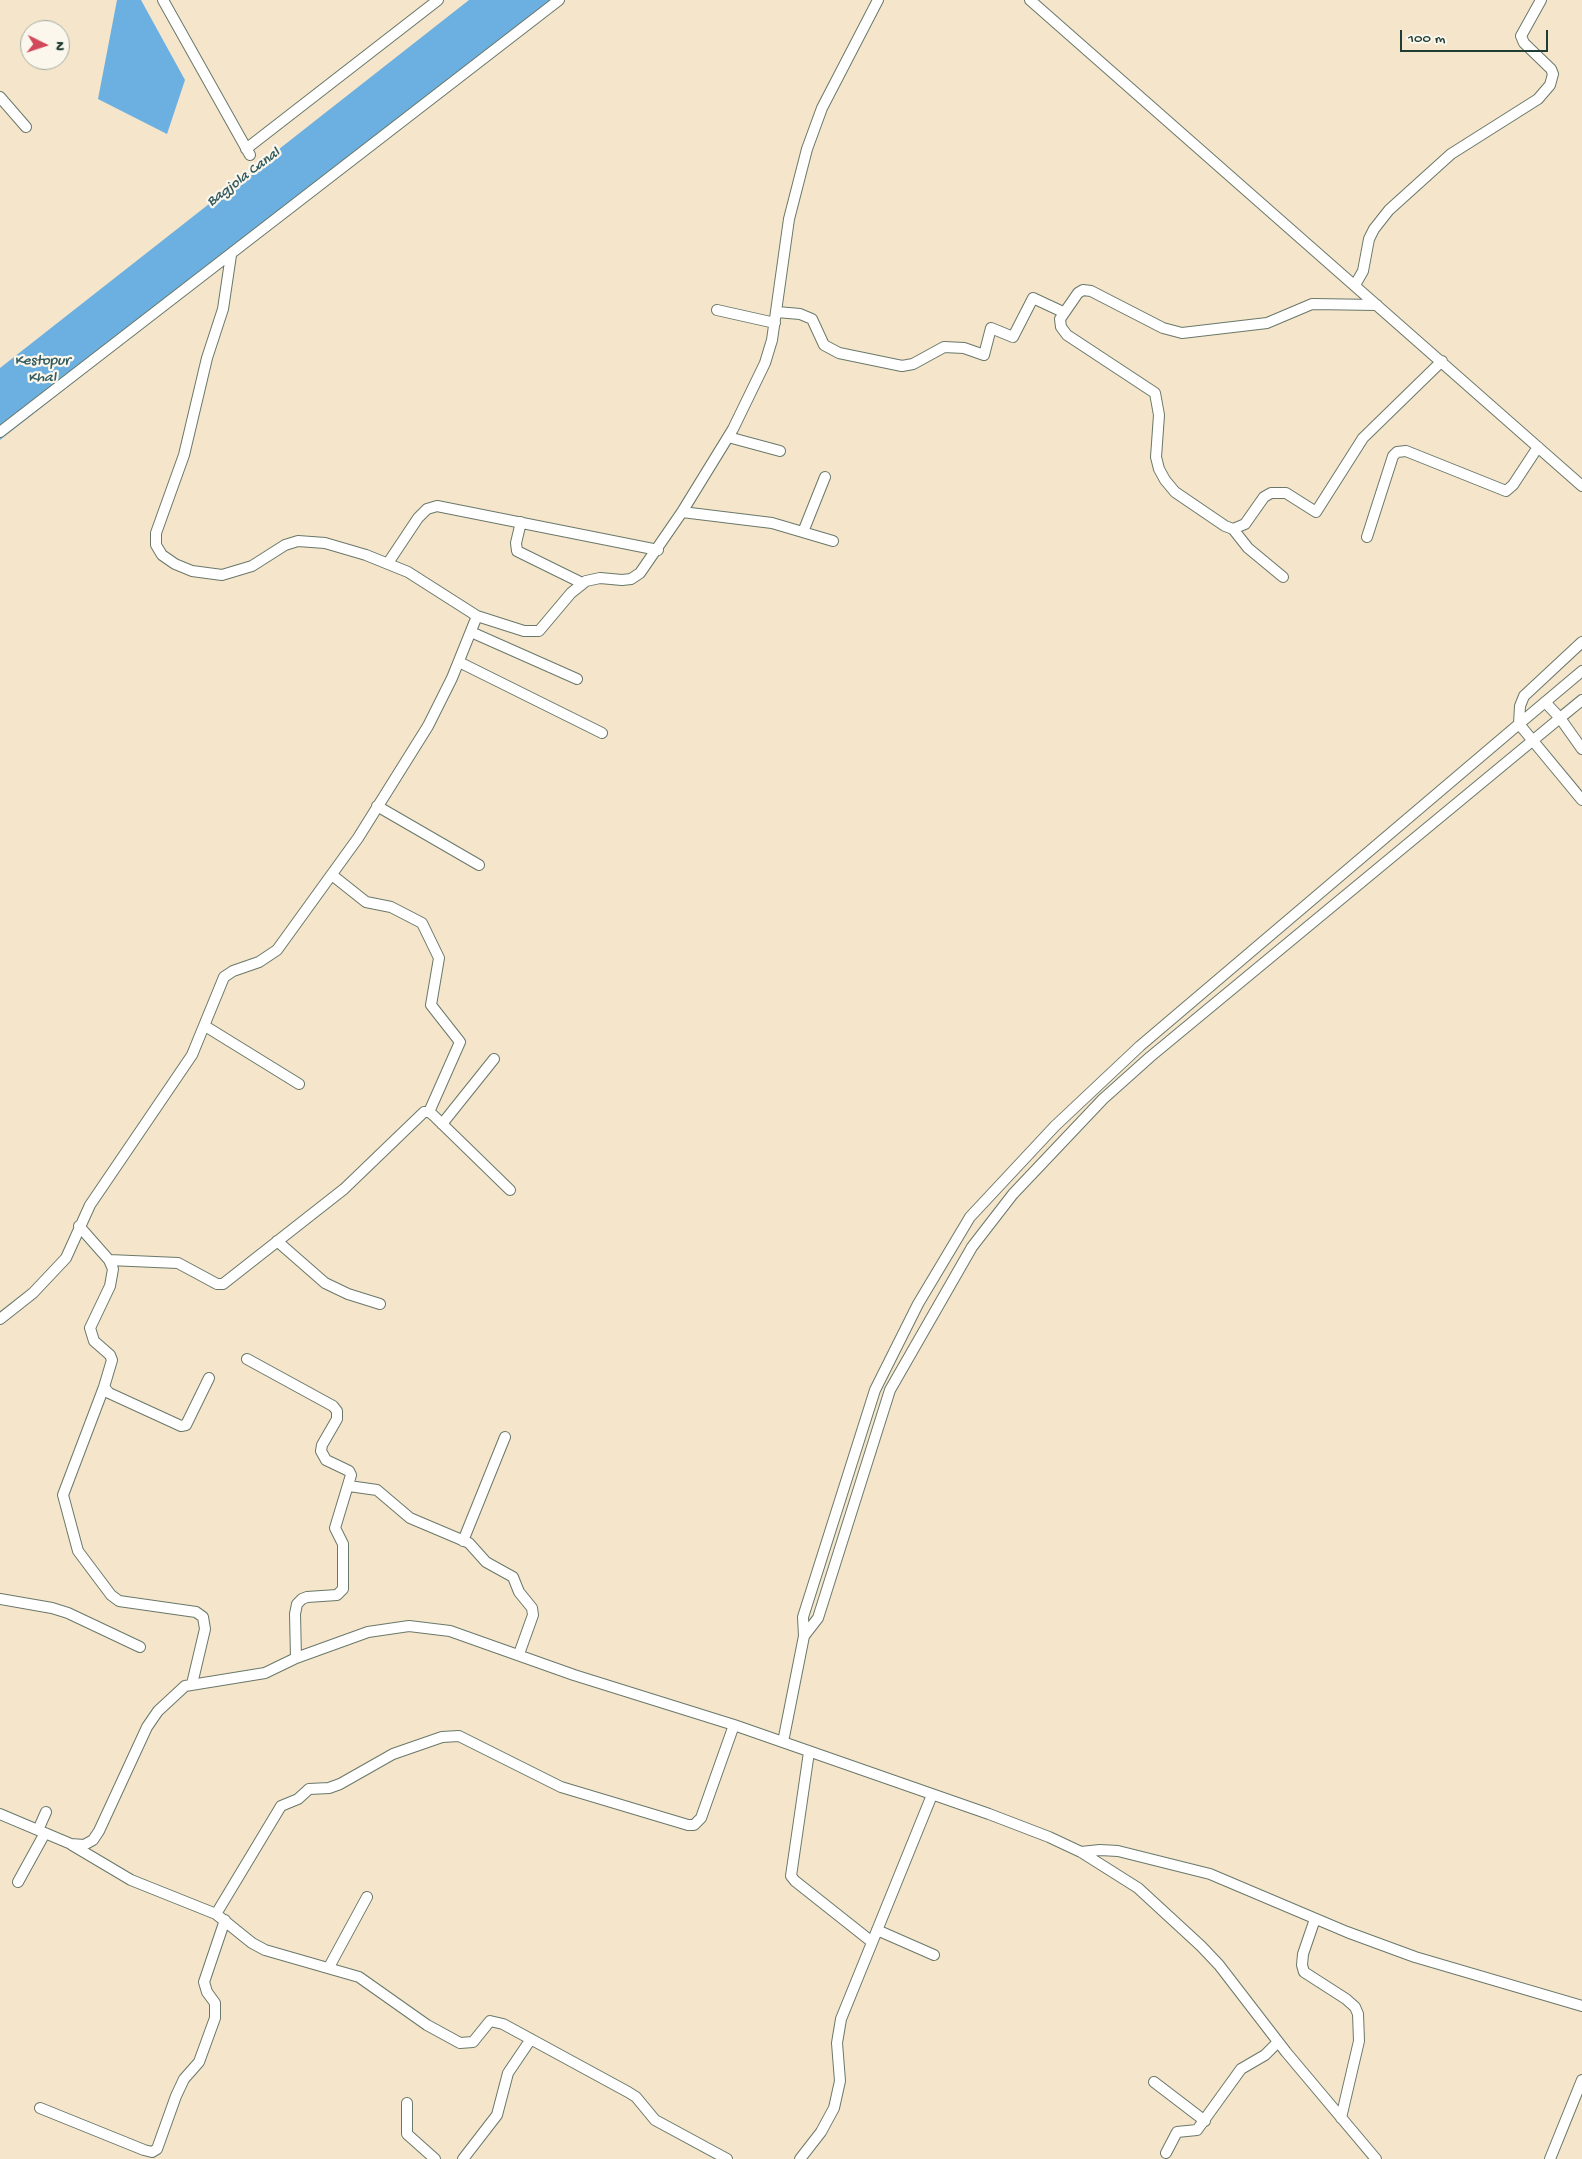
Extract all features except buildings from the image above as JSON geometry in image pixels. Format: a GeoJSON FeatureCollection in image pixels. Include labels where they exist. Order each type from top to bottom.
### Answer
{"type":"FeatureCollection","features":[{"type":"Feature","properties":{"kind":"street"},"geometry":{"type":"LineString","coordinates":[[163,0],[248,152],[438,0]]}},
{"type":"Feature","properties":{"kind":"street"},"geometry":{"type":"LineString","coordinates":[[0,432],[231,255],[289,206],[559,0]]}},
{"type":"Feature","properties":{"kind":"street"},"geometry":{"type":"LineString","coordinates":[[231,255],[223,309],[207,358],[184,456],[171,496],[156,532],[156,544],[162,555],[175,564],[206,574],[222,575],[252,566],[285,545],[298,541],[325,543],[388,563],[423,580],[477,616],[524,631],[538,631],[571,592],[582,583],[600,578],[631,579],[640,573],[658,550],[728,437],[765,363],[777,312],[789,219],[807,149],[822,108],[878,0]]}},
{"type":"Feature","properties":{"kind":"street"},"geometry":{"type":"LineString","coordinates":[[1030,0],[1582,486]]}},
{"type":"Feature","properties":{"kind":"street"},"geometry":{"type":"LineString","coordinates":[[1355,285],[1363,271],[1369,238],[1389,210],[1451,154],[1538,99],[1550,85],[1553,74],[1552,69],[1524,43],[1521,36],[1541,0]]}},
{"type":"Feature","properties":{"kind":"street"},"geometry":{"type":"LineString","coordinates":[[0,97],[26,126]]}},
{"type":"Feature","properties":{"kind":"street"},"geometry":{"type":"LineString","coordinates":[[1377,305],[1312,304],[1267,323],[1182,334],[1163,328],[1091,291],[1083,290],[1078,293],[1063,312],[1060,319],[1061,327],[1067,335],[1155,393],[1159,415],[1156,457],[1159,469],[1165,480],[1175,492],[1225,526],[1233,528],[1245,524],[1264,497],[1271,493],[1286,493],[1316,512],[1363,438],[1442,361]]}},
{"type":"Feature","properties":{"kind":"street"},"geometry":{"type":"LineString","coordinates":[[777,312],[800,314],[812,320],[824,345],[834,350],[902,366],[913,364],[944,347],[964,348],[984,356],[991,328],[1013,337],[1033,298],[1063,312]]}},
{"type":"Feature","properties":{"kind":"street"},"geometry":{"type":"LineString","coordinates":[[717,310],[775,323]]}},
{"type":"Feature","properties":{"kind":"street"},"geometry":{"type":"LineString","coordinates":[[728,437],[780,451]]}},
{"type":"Feature","properties":{"kind":"street"},"geometry":{"type":"LineString","coordinates":[[1367,537],[1393,456],[1397,452],[1406,451],[1506,491],[1512,486],[1538,447]]}},
{"type":"Feature","properties":{"kind":"street"},"geometry":{"type":"LineString","coordinates":[[803,532],[825,477]]}},
{"type":"Feature","properties":{"kind":"street"},"geometry":{"type":"LineString","coordinates":[[388,563],[418,518],[427,509],[437,506],[658,550]]}},
{"type":"Feature","properties":{"kind":"street"},"geometry":{"type":"LineString","coordinates":[[682,512],[772,523],[833,541]]}},
{"type":"Feature","properties":{"kind":"street"},"geometry":{"type":"LineString","coordinates":[[521,522],[516,543],[517,551],[582,583]]}},
{"type":"Feature","properties":{"kind":"street"},"geometry":{"type":"LineString","coordinates":[[1233,528],[1248,548],[1283,578]]}},
{"type":"Feature","properties":{"kind":"street"},"geometry":{"type":"LineString","coordinates":[[0,1319],[33,1294],[58,1268],[73,1245],[79,1226],[121,1158],[182,1071],[205,1026],[224,977],[233,970],[259,962],[276,950],[332,875],[428,726],[459,662],[477,616]]}},
{"type":"Feature","properties":{"kind":"street"},"geometry":{"type":"LineString","coordinates":[[471,632],[577,679]]}},
{"type":"Feature","properties":{"kind":"street"},"geometry":{"type":"LineString","coordinates":[[1582,642],[1524,696],[1520,706],[1519,724],[1582,800]]}},
{"type":"Feature","properties":{"kind":"street"},"geometry":{"type":"LineString","coordinates":[[459,662],[602,733]]}},
{"type":"Feature","properties":{"kind":"street"},"geometry":{"type":"LineString","coordinates":[[783,1742],[804,1636],[803,1618],[875,1390],[918,1304],[970,1217],[1055,1126],[1140,1046],[1582,671]]}},
{"type":"Feature","properties":{"kind":"street"},"geometry":{"type":"LineString","coordinates":[[804,1636],[818,1618],[890,1390],[972,1247],[1013,1194],[1103,1099],[1143,1063],[1582,700]]}},
{"type":"Feature","properties":{"kind":"street"},"geometry":{"type":"LineString","coordinates":[[1545,702],[1560,718],[1582,749]]}},
{"type":"Feature","properties":{"kind":"street"},"geometry":{"type":"LineString","coordinates":[[377,806],[479,865]]}},
{"type":"Feature","properties":{"kind":"street"},"geometry":{"type":"LineString","coordinates":[[332,875],[366,902],[391,907],[422,923],[439,958],[431,1005],[460,1042],[429,1112]]}},
{"type":"Feature","properties":{"kind":"street"},"geometry":{"type":"LineString","coordinates":[[205,1026],[299,1084]]}},
{"type":"Feature","properties":{"kind":"street"},"geometry":{"type":"LineString","coordinates":[[442,1124],[494,1059]]}},
{"type":"Feature","properties":{"kind":"street"},"geometry":{"type":"LineString","coordinates":[[109,1260],[178,1263],[218,1284],[223,1284],[344,1189],[424,1112],[429,1112],[510,1190]]}},
{"type":"Feature","properties":{"kind":"street"},"geometry":{"type":"LineString","coordinates":[[79,1226],[109,1260],[114,1276],[90,1328],[94,1341],[110,1355],[112,1360],[104,1387],[63,1495],[78,1550],[112,1595],[119,1600],[196,1612],[203,1617],[205,1630],[192,1684]]}},
{"type":"Feature","properties":{"kind":"street"},"geometry":{"type":"LineString","coordinates":[[277,1241],[325,1283],[348,1294],[380,1304]]}},
{"type":"Feature","properties":{"kind":"street"},"geometry":{"type":"LineString","coordinates":[[247,1358],[332,1406],[337,1411],[337,1419],[322,1445],[321,1451],[326,1460],[349,1471],[351,1475],[335,1528],[343,1544],[343,1589],[337,1595],[302,1599],[297,1604],[295,1614],[296,1658]]}},
{"type":"Feature","properties":{"kind":"street"},"geometry":{"type":"LineString","coordinates":[[104,1387],[109,1392],[181,1426],[186,1425],[209,1378]]}},
{"type":"Feature","properties":{"kind":"street"},"geometry":{"type":"LineString","coordinates":[[463,1541],[505,1437]]}},
{"type":"Feature","properties":{"kind":"street"},"geometry":{"type":"LineString","coordinates":[[349,1486],[377,1490],[410,1518],[468,1543],[486,1562],[513,1577],[519,1592],[532,1608],[532,1622],[519,1654]]}},
{"type":"Feature","properties":{"kind":"street"},"geometry":{"type":"LineString","coordinates":[[0,1599],[52,1608],[68,1613],[140,1647]]}},
{"type":"Feature","properties":{"kind":"street"},"geometry":{"type":"LineString","coordinates":[[71,1844],[84,1845],[93,1840],[99,1832],[147,1727],[172,1696],[185,1686],[264,1674],[296,1658],[368,1632],[409,1626],[450,1630],[574,1675],[783,1742],[1018,1824],[1082,1852],[1138,1888],[1201,1946],[1219,1965],[1278,2042],[1374,2158]]}},
{"type":"Feature","properties":{"kind":"street"},"geometry":{"type":"LineString","coordinates":[[40,2108],[144,2150],[152,2152],[157,2150],[176,2096],[200,2058],[215,2018],[215,2002],[207,1992],[204,1982],[220,1917],[281,1806],[298,1799],[309,1789],[329,1788],[340,1784],[393,1754],[442,1737],[460,1736],[562,1787],[688,1825],[694,1825],[701,1818],[734,1726]]}},
{"type":"Feature","properties":{"kind":"street"},"geometry":{"type":"LineString","coordinates":[[809,1752],[791,1876],[872,1942]]}},
{"type":"Feature","properties":{"kind":"street"},"geometry":{"type":"LineString","coordinates":[[800,2159],[821,2132],[838,2095],[839,2025],[932,1795]]}},
{"type":"Feature","properties":{"kind":"street"},"geometry":{"type":"LineString","coordinates":[[18,1882],[42,1832],[46,1812]]}},
{"type":"Feature","properties":{"kind":"street"},"geometry":{"type":"LineString","coordinates":[[0,1814],[71,1844],[131,1880],[220,1917],[252,1943],[265,1950],[359,1977],[427,2025],[460,2044],[473,2042],[490,2021],[503,2024],[628,2092],[636,2097],[654,2120],[727,2159]]}},
{"type":"Feature","properties":{"kind":"street"},"geometry":{"type":"LineString","coordinates":[[1082,1852],[1118,1851],[1194,1869],[1252,1890],[1315,1919],[1415,1957],[1582,2006]]}},
{"type":"Feature","properties":{"kind":"street"},"geometry":{"type":"LineString","coordinates":[[329,1967],[367,1897]]}},
{"type":"Feature","properties":{"kind":"street"},"geometry":{"type":"LineString","coordinates":[[1315,1919],[1303,1954],[1302,1964],[1304,1972],[1346,1999],[1358,2014],[1359,2041],[1341,2118]]}},
{"type":"Feature","properties":{"kind":"street"},"geometry":{"type":"LineString","coordinates":[[877,1930],[934,1956]]}},
{"type":"Feature","properties":{"kind":"street"},"geometry":{"type":"LineString","coordinates":[[463,2159],[497,2115],[508,2073],[531,2039]]}},
{"type":"Feature","properties":{"kind":"street"},"geometry":{"type":"LineString","coordinates":[[1166,2153],[1177,2132],[1197,2130],[1241,2069],[1265,2055],[1278,2042]]}},
{"type":"Feature","properties":{"kind":"street"},"geometry":{"type":"LineString","coordinates":[[1550,2159],[1582,2080]]}},
{"type":"Feature","properties":{"kind":"street"},"geometry":{"type":"LineString","coordinates":[[1154,2082],[1204,2121]]}},
{"type":"Feature","properties":{"kind":"street"},"geometry":{"type":"LineString","coordinates":[[407,2102],[407,2134],[435,2159]]}},
{"type":"Feature","properties":{"kind":"water"},"geometry":{"type":"Polygon","coordinates":[[[117,0],[141,0],[185,80],[167,134],[98,99],[117,0]]]}},
{"type":"Feature","properties":{"kind":"water","name":"Kestopur Khal"},"geometry":{"type":"Polygon","coordinates":[[[469,0],[561,0],[0,440],[0,368],[469,0]]]}},
{"type":"Feature","properties":{"kind":"water label","name":"Bagjola Canal"},"geometry":{"type":"Point","coordinates":[244,178]}}]}
